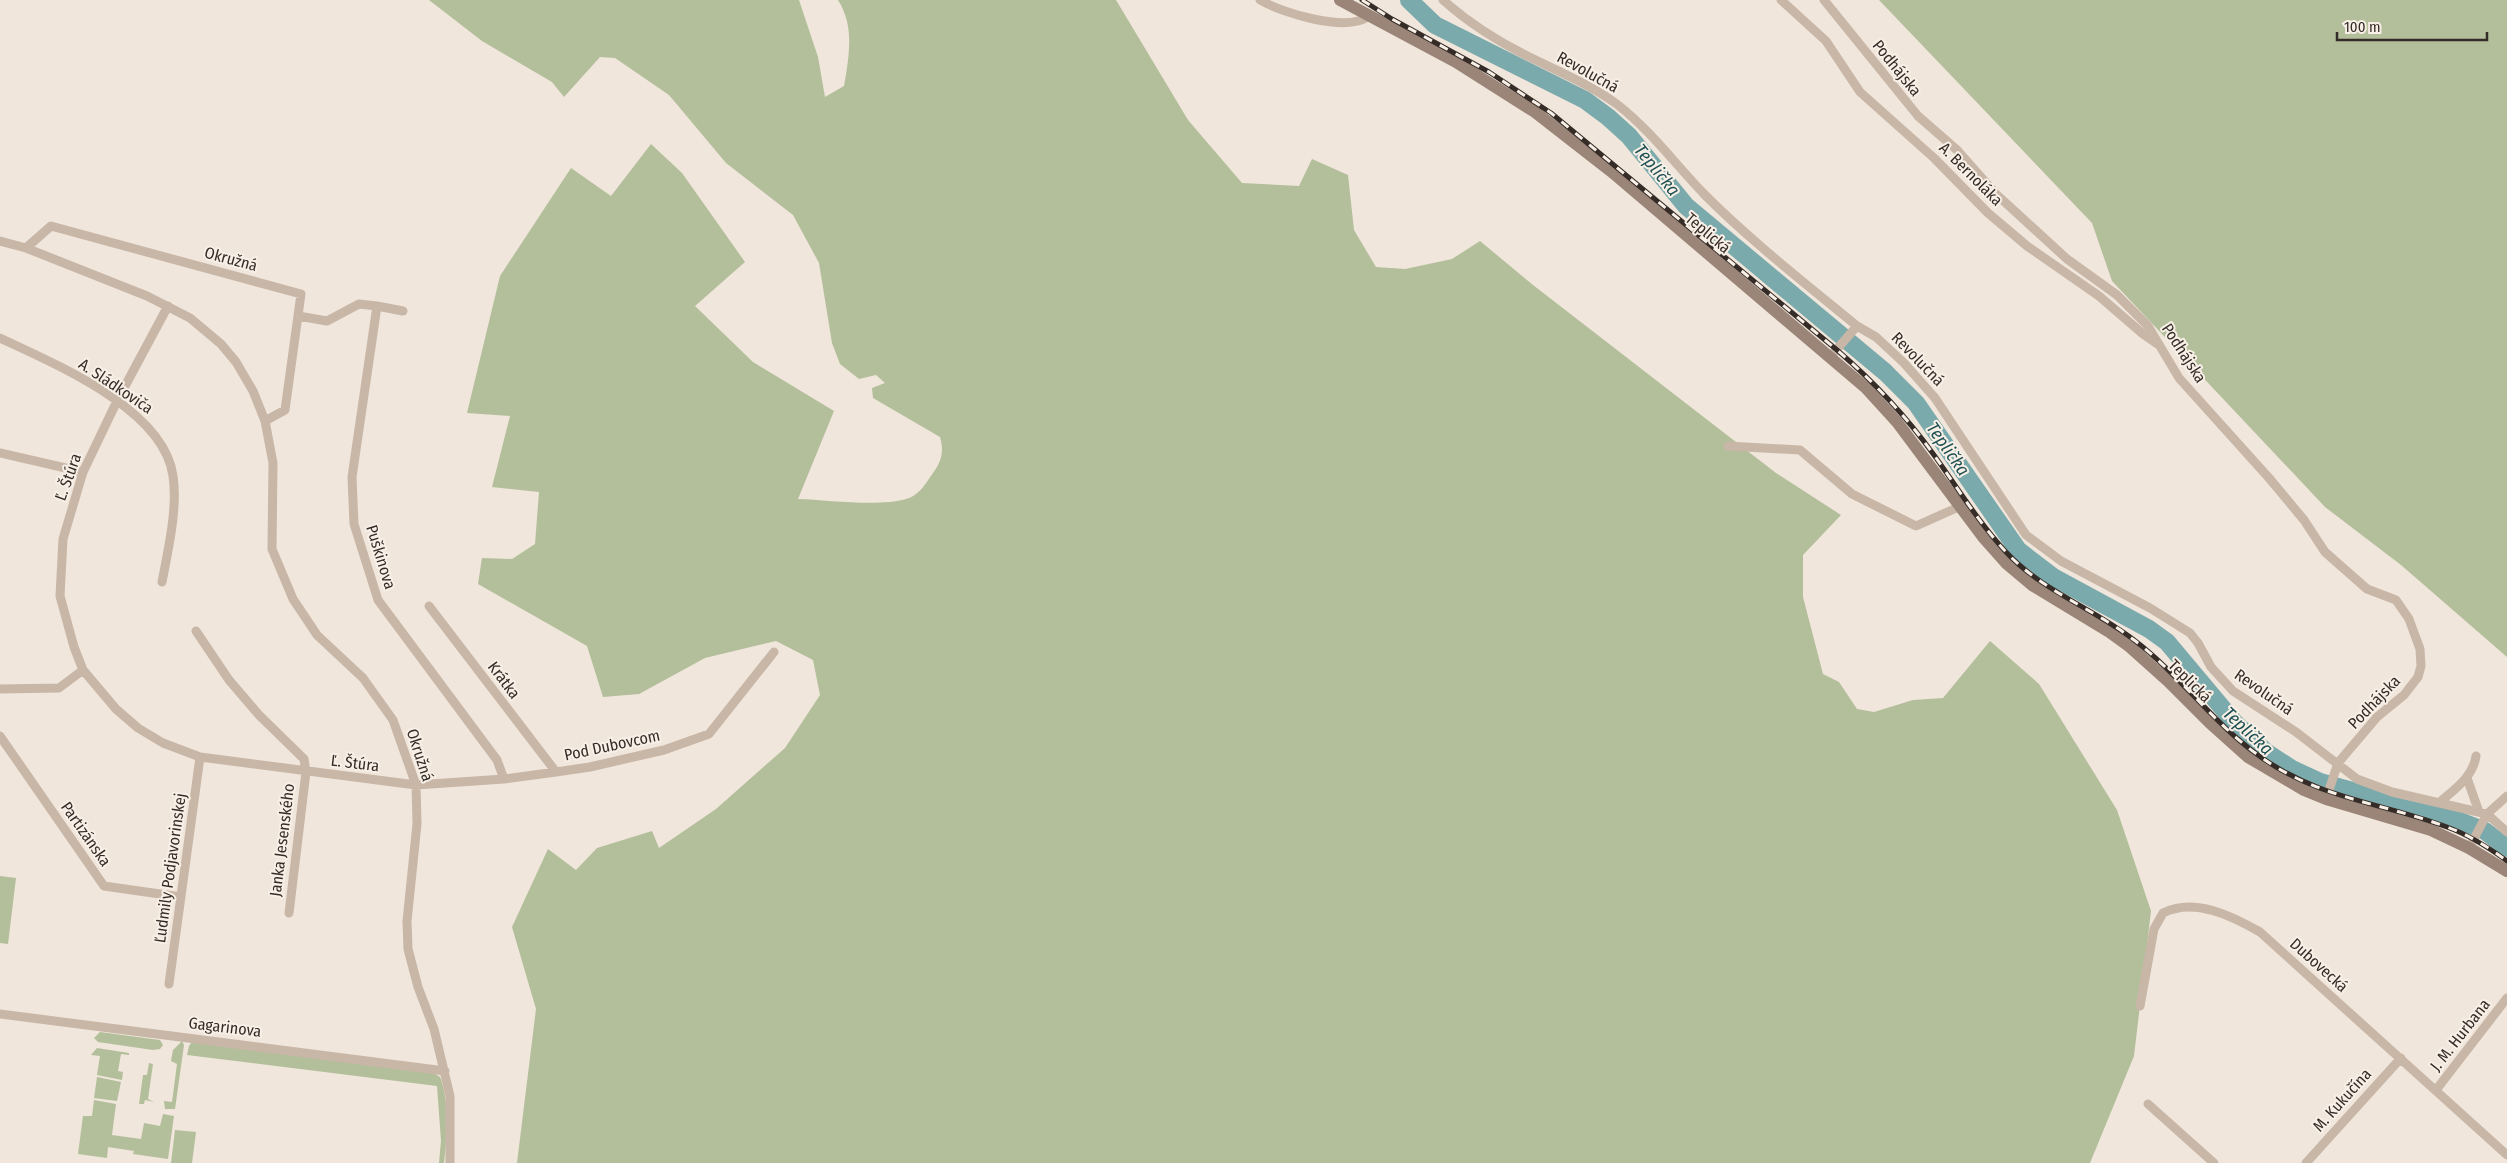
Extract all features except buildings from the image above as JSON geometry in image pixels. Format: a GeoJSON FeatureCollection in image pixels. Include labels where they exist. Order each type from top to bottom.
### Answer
{"type":"FeatureCollection","features":[{"type":"Feature","properties":{"kind":"main road","name":"Teplická"},"geometry":{"type":"LineString","coordinates":[[1340,0],[1456,62],[1534,112],[1612,172],[1835,352],[1897,422],[1994,550],[2016,573],[2130,647],[2248,758],[2283,780],[2430,830],[2468,848],[2507,871]]}},
{"type":"Feature","properties":{"kind":"street"},"geometry":{"type":"LineString","coordinates":[[1260,0],[1303,17],[1332,21],[1362,21],[1369,16]]}},
{"type":"Feature","properties":{"kind":"street","name":"Revolučná"},"geometry":{"type":"LineString","coordinates":[[1443,0],[1482,29],[1540,63],[1595,89],[1619,106],[1650,134],[1704,194],[1740,229],[1855,329],[1876,337],[1904,363],[1935,398],[2026,534],[2061,560],[2150,608],[2190,633],[2221,681],[2338,763],[2357,779],[2392,792],[2483,813]]}},
{"type":"Feature","properties":{"kind":"street","name":"A. Bernoláka"},"geometry":{"type":"LineString","coordinates":[[1781,0],[1826,41],[1860,92],[1934,158],[1988,213],[2027,246],[2099,296],[2143,334],[2161,346]]}},
{"type":"Feature","properties":{"kind":"street","name":"Podhájska"},"geometry":{"type":"LineString","coordinates":[[1824,0],[1918,116],[1957,150],[1996,194],[2060,252],[2126,304],[2148,326],[2179,378],[2269,478],[2304,520],[2325,552],[2367,589],[2396,600],[2416,635],[2420,648],[2421,666],[2418,677],[2404,694],[2377,717],[2338,763]]}},
{"type":"Feature","properties":{"kind":"street","name":"Okružná"},"geometry":{"type":"LineString","coordinates":[[26,248],[51,226],[301,294],[285,410],[265,421]]}},
{"type":"Feature","properties":{"kind":"street","name":"Okružná"},"geometry":{"type":"LineString","coordinates":[[0,242],[26,248],[147,296],[190,318],[221,344],[236,362],[253,391],[265,421],[273,463],[272,549],[293,599],[317,635],[363,678],[393,720],[416,785],[417,824],[407,921],[408,949],[418,988],[434,1030],[450,1096],[450,1163]]}},
{"type":"Feature","properties":{"kind":"street"},"geometry":{"type":"LineString","coordinates":[[298,316],[327,321],[359,304],[403,311]]}},
{"type":"Feature","properties":{"kind":"street","name":"Ľ. Štúra"},"geometry":{"type":"LineString","coordinates":[[168,306],[117,401],[83,472],[62,539],[60,596],[74,647],[83,670],[116,709],[138,728],[163,743],[200,757],[416,785]]}},
{"type":"Feature","properties":{"kind":"street","name":"Puškinova"},"geometry":{"type":"LineString","coordinates":[[377,306],[352,477],[354,524],[378,600],[497,760],[504,779]]}},
{"type":"Feature","properties":{"kind":"street"},"geometry":{"type":"LineString","coordinates":[[1835,352],[1855,329]]}},
{"type":"Feature","properties":{"kind":"street","name":"A. Sládkoviča"},"geometry":{"type":"LineString","coordinates":[[0,338],[57,365],[117,401],[146,424],[158,437],[169,458],[173,476],[174,496],[162,582]]}},
{"type":"Feature","properties":{"kind":"street"},"geometry":{"type":"LineString","coordinates":[[1728,446],[1800,450],[1852,494],[1916,526],[1961,506]]}},
{"type":"Feature","properties":{"kind":"street"},"geometry":{"type":"LineString","coordinates":[[0,453],[83,472]]}},
{"type":"Feature","properties":{"kind":"street","name":"Krátka"},"geometry":{"type":"LineString","coordinates":[[429,606],[556,772]]}},
{"type":"Feature","properties":{"kind":"street"},"geometry":{"type":"LineString","coordinates":[[196,631],[229,680],[259,715],[304,759],[306,772]]}},
{"type":"Feature","properties":{"kind":"street","name":"Pod Dubovcom"},"geometry":{"type":"LineString","coordinates":[[416,785],[504,779],[590,767],[664,750],[709,734],[774,652]]}},
{"type":"Feature","properties":{"kind":"street"},"geometry":{"type":"LineString","coordinates":[[0,688],[59,688],[83,670]]}},
{"type":"Feature","properties":{"kind":"street","name":"Partizánska"},"geometry":{"type":"LineString","coordinates":[[0,736],[104,886],[181,897]]}},
{"type":"Feature","properties":{"kind":"street"},"geometry":{"type":"LineString","coordinates":[[2440,802],[2467,778],[2475,768],[2476,756]]}},
{"type":"Feature","properties":{"kind":"street","name":"Ľudmily Podjavorinskej"},"geometry":{"type":"LineString","coordinates":[[170,984],[200,757]]}},
{"type":"Feature","properties":{"kind":"street"},"geometry":{"type":"LineString","coordinates":[[2328,794],[2338,763]]}},
{"type":"Feature","properties":{"kind":"street","name":"Janka Jesenského"},"geometry":{"type":"LineString","coordinates":[[288,913],[306,772]]}},
{"type":"Feature","properties":{"kind":"street"},"geometry":{"type":"LineString","coordinates":[[2467,778],[2483,813],[2507,832]]}},
{"type":"Feature","properties":{"kind":"street"},"geometry":{"type":"LineString","coordinates":[[2468,848],[2481,823],[2483,813],[2507,796]]}},
{"type":"Feature","properties":{"kind":"street","name":"Dubovecká"},"geometry":{"type":"LineString","coordinates":[[2140,1006],[2154,929],[2162,913],[2180,908],[2215,911],[2231,915],[2260,932],[2507,1155]]}},
{"type":"Feature","properties":{"kind":"street","name":"J. M. Hurbana"},"geometry":{"type":"LineString","coordinates":[[2436,1090],[2507,998]]}},
{"type":"Feature","properties":{"kind":"street","name":"Gagarinova"},"geometry":{"type":"LineString","coordinates":[[0,1014],[445,1071]]}},
{"type":"Feature","properties":{"kind":"street","name":"M. Kukučína"},"geometry":{"type":"LineString","coordinates":[[2306,1163],[2401,1058]]}},
{"type":"Feature","properties":{"kind":"street"},"geometry":{"type":"LineString","coordinates":[[2148,1104],[2214,1163]]}},
{"type":"Feature","properties":{"kind":"green space"},"geometry":{"type":"Polygon","coordinates":[[[429,0],[799,0],[818,57],[825,97],[844,86],[848,64],[849,31],[838,0],[1116,0],[1188,120],[1242,183],[1299,186],[1312,159],[1348,175],[1354,230],[1376,267],[1405,269],[1452,259],[1480,241],[1533,285],[1776,473],[1841,515],[1803,555],[1803,597],[1823,674],[1839,682],[1857,709],[1874,712],[1913,700],[1943,698],[1990,641],[2039,684],[2117,810],[2151,911],[2134,1056],[2090,1163],[517,1163],[536,1009],[512,927],[548,849],[576,870],[597,848],[652,831],[659,848],[716,809],[785,748],[820,695],[813,660],[776,641],[705,658],[639,694],[603,697],[587,646],[478,584],[482,558],[512,559],[535,544],[539,492],[492,487],[510,416],[467,413],[500,276],[571,168],[611,196],[651,144],[682,173],[745,262],[695,306],[753,362],[834,411],[798,499],[882,503],[906,499],[922,489],[936,469],[942,447],[940,437],[873,398],[872,388],[885,383],[876,375],[859,379],[840,364],[832,343],[819,263],[793,215],[726,163],[669,95],[615,58],[600,57],[564,97],[552,82],[482,41],[429,0]]]}},
{"type":"Feature","properties":{"kind":"green space"},"geometry":{"type":"Polygon","coordinates":[[[1879,0],[2507,0],[2507,657],[2401,565],[2325,507],[2112,281],[2092,223],[1879,0]]]}},
{"type":"Feature","properties":{"kind":"green space"},"geometry":{"type":"Polygon","coordinates":[[[0,876],[16,878],[8,944],[0,943],[0,876]]]}},
{"type":"Feature","properties":{"kind":"green space"},"geometry":{"type":"Polygon","coordinates":[[[100,1032],[160,1040],[163,1045],[160,1049],[153,1050],[98,1042],[94,1038],[100,1032]]]}},
{"type":"Feature","properties":{"kind":"green space"},"geometry":{"type":"Polygon","coordinates":[[[182,1041],[184,1045],[175,1109],[165,1109],[164,1101],[172,1102],[177,1064],[171,1061],[173,1050],[182,1041]]]}},
{"type":"Feature","properties":{"kind":"green space"},"geometry":{"type":"Polygon","coordinates":[[[192,1042],[432,1072],[440,1077],[445,1097],[447,1131],[444,1163],[439,1163],[441,1141],[437,1086],[187,1055],[192,1042]]]}},
{"type":"Feature","properties":{"kind":"green space"},"geometry":{"type":"Polygon","coordinates":[[[97,1048],[129,1053],[129,1055],[121,1054],[118,1071],[123,1072],[122,1080],[97,1075],[100,1056],[91,1055],[97,1048]]]}},
{"type":"Feature","properties":{"kind":"green space"},"geometry":{"type":"Polygon","coordinates":[[[149,1063],[153,1064],[148,1099],[154,1102],[145,1100],[144,1104],[139,1104],[143,1075],[147,1075],[149,1063]]]}},
{"type":"Feature","properties":{"kind":"green space"},"geometry":{"type":"Polygon","coordinates":[[[97,1077],[121,1082],[117,1101],[94,1098],[97,1077]]]}},
{"type":"Feature","properties":{"kind":"green space"},"geometry":{"type":"Polygon","coordinates":[[[94,1100],[116,1104],[112,1135],[141,1139],[144,1123],[160,1126],[163,1114],[174,1116],[168,1159],[133,1154],[134,1151],[108,1147],[107,1158],[78,1154],[83,1116],[92,1116],[94,1100]]]}},
{"type":"Feature","properties":{"kind":"green space"},"geometry":{"type":"Polygon","coordinates":[[[175,1130],[196,1132],[192,1163],[171,1163],[175,1130]]]}},
{"type":"Feature","properties":{"kind":"waterway","name":"Teplička"},"geometry":{"type":"LineString","coordinates":[[1409,0],[1435,25],[1585,100],[1608,117],[1629,136],[1686,206],[1885,372],[1916,403],[2018,550],[2053,577],[2149,629],[2167,642],[2235,723],[2266,752],[2292,769],[2320,782],[2460,821],[2485,831],[2507,848]]}},
{"type":"Feature","properties":{"kind":"railway"},"geometry":{"type":"LineString","coordinates":[[1362,0],[1392,19],[1489,72],[1551,113],[1837,350],[1900,413],[1934,455],[1968,505],[2006,552],[2020,566],[2035,578],[2102,618],[2134,640],[2166,668],[2241,742],[2258,755],[2281,770],[2327,791],[2455,830],[2507,861]]}}]}
